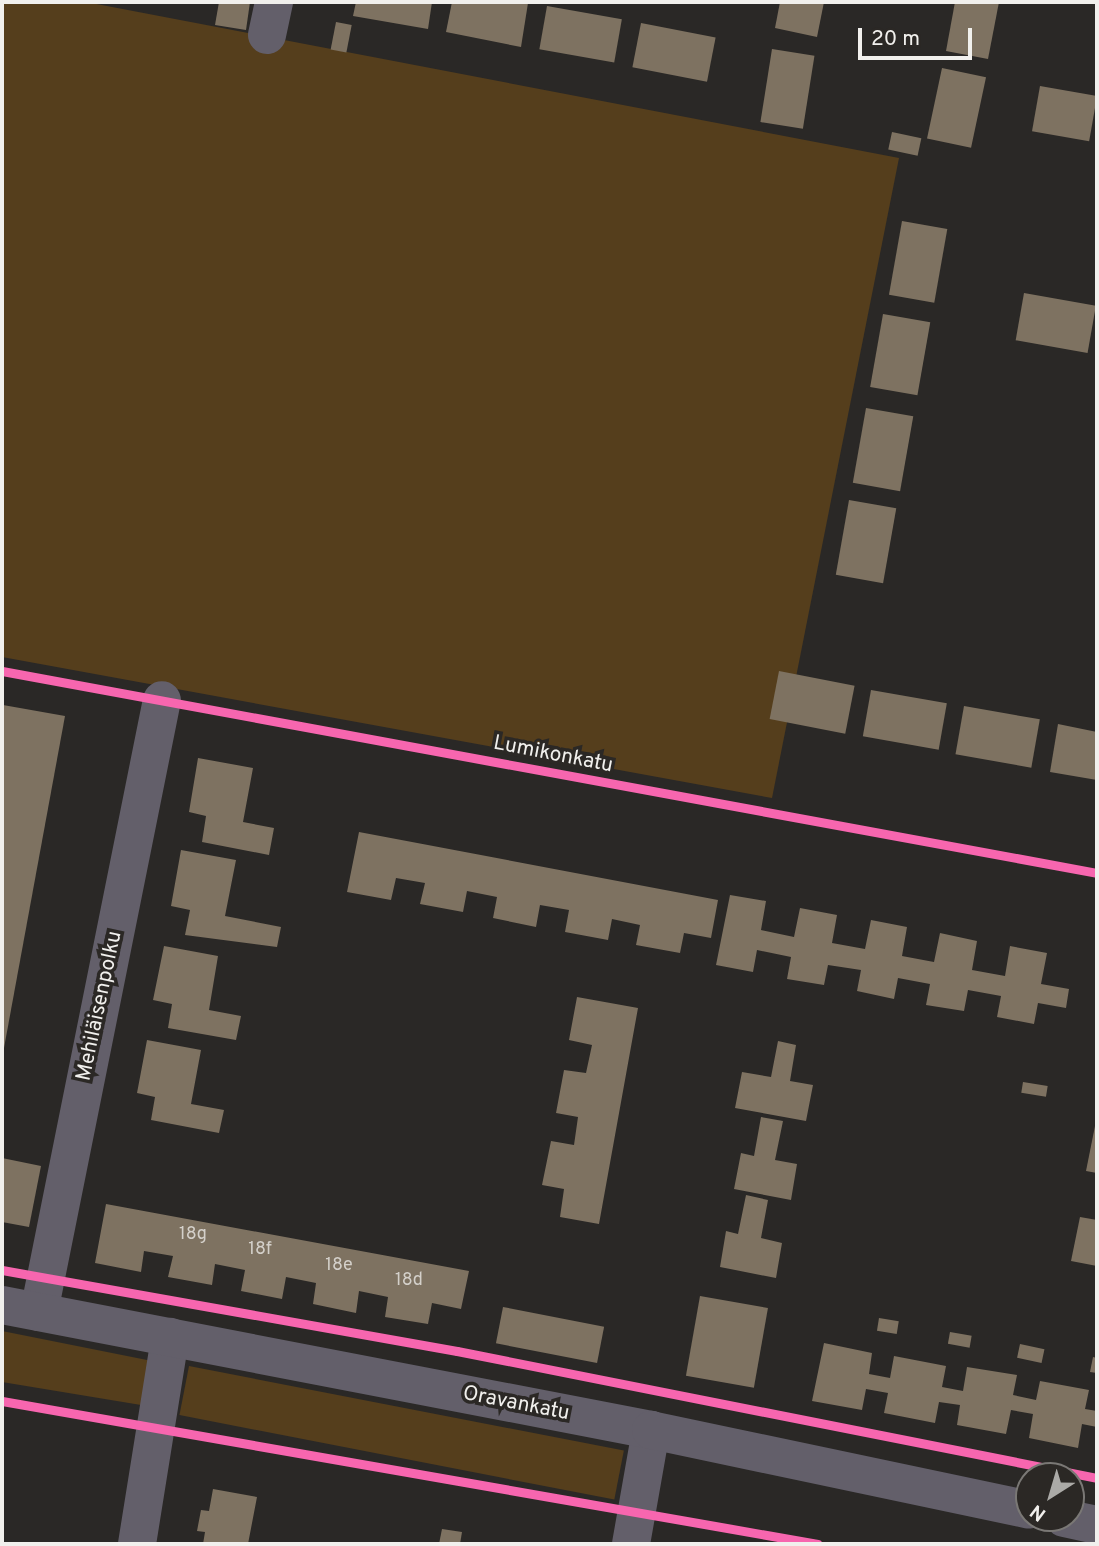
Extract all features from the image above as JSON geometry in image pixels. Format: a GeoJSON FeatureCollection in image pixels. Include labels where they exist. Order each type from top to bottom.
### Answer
{"type":"FeatureCollection","features":[{"type":"Feature","properties":{"kind":"street","name":"Mehiläisenpolku"},"geometry":{"type":"LineString","coordinates":[[39,1312],[162,700]]}},
{"type":"Feature","properties":{"kind":"street","name":"Oravankatu"},"geometry":{"type":"LineString","coordinates":[[2,1305],[651,1430],[1015,1507]]}},
{"type":"Feature","properties":{"kind":"street"},"geometry":{"type":"LineString","coordinates":[[137,1544],[170,1336]]}},
{"type":"Feature","properties":{"kind":"street"},"geometry":{"type":"LineString","coordinates":[[631,1544],[651,1430]]}},
{"type":"Feature","properties":{"kind":"shaded area"},"geometry":{"type":"Polygon","coordinates":[[[2,2],[86,2],[899,158],[772,798],[2,657],[2,2]]]}},
{"type":"Feature","properties":{"kind":"shaded area"},"geometry":{"type":"Polygon","coordinates":[[[2,1331],[152,1361],[141,1405],[2,1382],[2,1331]]]}},
{"type":"Feature","properties":{"kind":"shaded area"},"geometry":{"type":"Polygon","coordinates":[[[189,1366],[624,1451],[614,1500],[179,1415],[189,1366]]]}},
{"type":"Feature","properties":{"kind":"building"},"geometry":{"type":"Polygon","coordinates":[[[219,2],[250,2],[246,30],[215,25],[219,2]]]}},
{"type":"Feature","properties":{"kind":"building"},"geometry":{"type":"Polygon","coordinates":[[[356,2],[432,2],[428,29],[353,16],[356,2]]]}},
{"type":"Feature","properties":{"kind":"building"},"geometry":{"type":"Polygon","coordinates":[[[452,2],[528,3],[521,47],[446,32],[452,2]]]}},
{"type":"Feature","properties":{"kind":"building"},"geometry":{"type":"Polygon","coordinates":[[[780,2],[824,2],[817,37],[775,28],[780,2]]]}},
{"type":"Feature","properties":{"kind":"building"},"geometry":{"type":"Polygon","coordinates":[[[955,2],[999,2],[988,59],[946,51],[955,2]]]}},
{"type":"Feature","properties":{"kind":"building"},"geometry":{"type":"Polygon","coordinates":[[[547,6],[622,19],[614,63],[539,49],[547,6]]]}},
{"type":"Feature","properties":{"kind":"building"},"geometry":{"type":"Polygon","coordinates":[[[336,22],[352,25],[346,53],[331,49],[336,22]]]}},
{"type":"Feature","properties":{"kind":"building"},"geometry":{"type":"Polygon","coordinates":[[[641,23],[716,38],[707,82],[632,67],[641,23]]]}},
{"type":"Feature","properties":{"kind":"building"},"geometry":{"type":"Polygon","coordinates":[[[772,49],[814,56],[803,129],[760,122],[772,49]]]}},
{"type":"Feature","properties":{"kind":"building"},"geometry":{"type":"Polygon","coordinates":[[[942,68],[986,77],[971,148],[927,138],[942,68]]]}},
{"type":"Feature","properties":{"kind":"building"},"geometry":{"type":"Polygon","coordinates":[[[1040,86],[1097,96],[1089,141],[1032,131],[1040,86]]]}},
{"type":"Feature","properties":{"kind":"building"},"geometry":{"type":"Polygon","coordinates":[[[892,132],[921,138],[918,156],[888,150],[892,132]]]}},
{"type":"Feature","properties":{"kind":"building"},"geometry":{"type":"Polygon","coordinates":[[[902,221],[947,229],[934,303],[889,295],[902,221]]]}},
{"type":"Feature","properties":{"kind":"building"},"geometry":{"type":"Polygon","coordinates":[[[1024,293],[1096,306],[1088,353],[1016,340],[1024,293]]]}},
{"type":"Feature","properties":{"kind":"building"},"geometry":{"type":"Polygon","coordinates":[[[883,314],[930,322],[917,395],[870,387],[883,314]]]}},
{"type":"Feature","properties":{"kind":"building"},"geometry":{"type":"Polygon","coordinates":[[[866,408],[913,416],[900,491],[853,483],[866,408]]]}},
{"type":"Feature","properties":{"kind":"building"},"geometry":{"type":"Polygon","coordinates":[[[849,500],[896,508],[883,583],[836,575],[849,500]]]}},
{"type":"Feature","properties":{"kind":"building"},"geometry":{"type":"Polygon","coordinates":[[[779,671],[855,686],[845,734],[770,719],[779,671]]]}},
{"type":"Feature","properties":{"kind":"building"},"geometry":{"type":"Polygon","coordinates":[[[871,690],[947,703],[939,750],[863,736],[871,690]]]}},
{"type":"Feature","properties":{"kind":"building"},"geometry":{"type":"Polygon","coordinates":[[[3,705],[65,716],[2,1048],[3,705]]]}},
{"type":"Feature","properties":{"kind":"building"},"geometry":{"type":"Polygon","coordinates":[[[964,706],[1040,719],[1031,768],[955,754],[964,706]]]}},
{"type":"Feature","properties":{"kind":"building"},"geometry":{"type":"Polygon","coordinates":[[[1058,724],[1097,732],[1097,780],[1050,772],[1058,724]]]}},
{"type":"Feature","properties":{"kind":"building"},"geometry":{"type":"Polygon","coordinates":[[[198,758],[253,768],[243,822],[274,828],[269,855],[202,842],[206,816],[189,812],[198,758]]]}},
{"type":"Feature","properties":{"kind":"building"},"geometry":{"type":"Polygon","coordinates":[[[359,832],[718,900],[711,938],[684,933],[680,953],[636,945],[640,925],[612,919],[608,940],[565,932],[569,910],[540,905],[536,927],[493,918],[497,897],[467,891],[463,912],[420,904],[425,883],[396,878],[391,900],[347,892],[359,832]]]}},
{"type":"Feature","properties":{"kind":"building"},"geometry":{"type":"Polygon","coordinates":[[[181,850],[236,860],[225,916],[281,927],[277,947],[185,935],[190,910],[171,906],[181,850]]]}},
{"type":"Feature","properties":{"kind":"building"},"geometry":{"type":"Polygon","coordinates":[[[730,895],[766,901],[761,930],[794,937],[800,908],[837,915],[832,943],[865,949],[871,920],[907,927],[902,956],[934,962],[940,933],[977,941],[972,970],[1005,976],[1010,946],[1047,953],[1041,984],[1069,989],[1066,1008],[1038,1003],[1034,1024],[997,1017],[1001,996],[968,990],[964,1011],[926,1005],[930,984],[898,978],[894,999],[857,991],[861,970],[828,965],[824,985],[787,979],[791,957],[757,950],[753,972],[716,965],[730,895]]]}},
{"type":"Feature","properties":{"kind":"building"},"geometry":{"type":"Polygon","coordinates":[[[164,946],[218,956],[209,1010],[241,1016],[236,1040],[168,1028],[172,1004],[153,1000],[164,946]]]}},
{"type":"Feature","properties":{"kind":"building"},"geometry":{"type":"Polygon","coordinates":[[[577,997],[638,1008],[599,1224],[560,1217],[564,1189],[542,1185],[551,1141],[574,1145],[578,1117],[556,1113],[564,1070],[586,1073],[592,1045],[569,1040],[577,997]]]}},
{"type":"Feature","properties":{"kind":"building"},"geometry":{"type":"Polygon","coordinates":[[[147,1040],[201,1050],[191,1104],[224,1110],[219,1133],[151,1120],[155,1097],[137,1093],[147,1040]]]}},
{"type":"Feature","properties":{"kind":"building"},"geometry":{"type":"Polygon","coordinates":[[[778,1041],[796,1045],[790,1081],[813,1085],[806,1121],[735,1108],[742,1072],[771,1077],[778,1041]]]}},
{"type":"Feature","properties":{"kind":"building"},"geometry":{"type":"Polygon","coordinates":[[[1023,1082],[1048,1086],[1046,1097],[1021,1093],[1023,1082]]]}},
{"type":"Feature","properties":{"kind":"building"},"geometry":{"type":"Polygon","coordinates":[[[761,1117],[783,1121],[775,1160],[797,1164],[791,1200],[734,1189],[741,1153],[754,1156],[761,1117]]]}},
{"type":"Feature","properties":{"kind":"building"},"geometry":{"type":"Polygon","coordinates":[[[1095,1126],[1097,1127],[1097,1173],[1086,1171],[1095,1126]]]}},
{"type":"Feature","properties":{"kind":"building"},"geometry":{"type":"Polygon","coordinates":[[[2,1158],[41,1166],[29,1227],[2,1222],[2,1158]]]}},
{"type":"Feature","properties":{"kind":"building"},"geometry":{"type":"Polygon","coordinates":[[[746,1195],[768,1200],[761,1238],[782,1243],[776,1278],[720,1267],[726,1231],[738,1234],[746,1195]]]}},
{"type":"Feature","properties":{"kind":"building"},"geometry":{"type":"Polygon","coordinates":[[[106,1204],[469,1271],[461,1309],[432,1303],[428,1324],[385,1317],[388,1297],[359,1291],[356,1313],[313,1304],[316,1283],[286,1277],[282,1299],[241,1291],[245,1270],[215,1264],[212,1285],[168,1277],[173,1256],[144,1251],[141,1272],[95,1263],[106,1204]]]}},
{"type":"Feature","properties":{"kind":"building"},"geometry":{"type":"Polygon","coordinates":[[[1080,1217],[1097,1220],[1097,1266],[1071,1261],[1080,1217]]]}},
{"type":"Feature","properties":{"kind":"building"},"geometry":{"type":"Polygon","coordinates":[[[700,1296],[768,1308],[754,1388],[686,1376],[700,1296]]]}},
{"type":"Feature","properties":{"kind":"building"},"geometry":{"type":"Polygon","coordinates":[[[503,1307],[604,1327],[597,1363],[496,1343],[503,1307]]]}},
{"type":"Feature","properties":{"kind":"building"},"geometry":{"type":"Polygon","coordinates":[[[879,1318],[899,1321],[897,1334],[877,1331],[879,1318]]]}},
{"type":"Feature","properties":{"kind":"building"},"geometry":{"type":"Polygon","coordinates":[[[950,1332],[972,1336],[970,1348],[948,1344],[950,1332]]]}},
{"type":"Feature","properties":{"kind":"building"},"geometry":{"type":"Polygon","coordinates":[[[824,1343],[872,1353],[869,1374],[890,1378],[894,1356],[946,1366],[942,1387],[963,1391],[967,1367],[1017,1375],[1013,1395],[1036,1400],[1040,1381],[1089,1390],[1085,1409],[1097,1411],[1097,1427],[1082,1424],[1078,1448],[1029,1438],[1033,1414],[1011,1410],[1006,1434],[957,1425],[960,1405],[939,1402],[935,1423],[884,1413],[888,1393],[866,1389],[862,1410],[812,1401],[824,1343]]]}},
{"type":"Feature","properties":{"kind":"building"},"geometry":{"type":"Polygon","coordinates":[[[1020,1344],[1044,1349],[1042,1363],[1017,1358],[1020,1344]]]}},
{"type":"Feature","properties":{"kind":"building"},"geometry":{"type":"Polygon","coordinates":[[[1093,1357],[1097,1358],[1097,1373],[1090,1372],[1093,1357]]]}},
{"type":"Feature","properties":{"kind":"building"},"geometry":{"type":"Polygon","coordinates":[[[213,1489],[257,1497],[248,1544],[203,1544],[205,1532],[197,1531],[201,1510],[209,1511],[213,1489]]]}},
{"type":"Feature","properties":{"kind":"building"},"geometry":{"type":"Polygon","coordinates":[[[442,1529],[462,1532],[460,1544],[439,1544],[442,1529]]]}},
{"type":"Feature","properties":{"kind":"cycle path","name":"Lumikonkatu"},"geometry":{"type":"LineString","coordinates":[[2,671],[1097,873]]}},
{"type":"Feature","properties":{"kind":"cycle path"},"geometry":{"type":"LineString","coordinates":[[2,1270],[457,1351],[1097,1478]]}},
{"type":"Feature","properties":{"kind":"cycle path"},"geometry":{"type":"LineString","coordinates":[[2,1401],[818,1544]]}}]}
